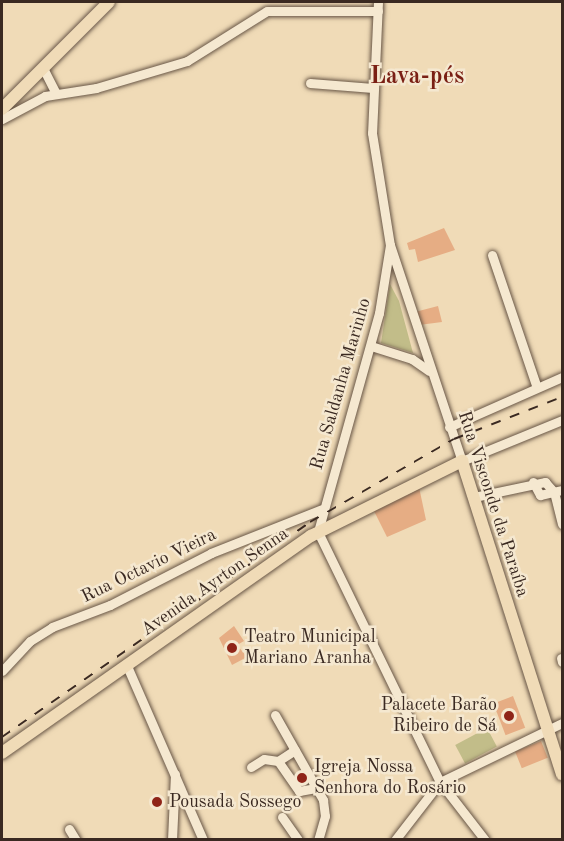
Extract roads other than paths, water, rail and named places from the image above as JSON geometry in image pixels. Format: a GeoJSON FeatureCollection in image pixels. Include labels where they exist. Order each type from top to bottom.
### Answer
{"type":"FeatureCollection","features":[{"type":"Feature","properties":{"kind":"main road"},"geometry":{"type":"LineString","coordinates":[[2,109],[109,2]]}},
{"type":"Feature","properties":{"kind":"main road","name":"Rua Visconde da Paraíba"},"geometry":{"type":"LineString","coordinates":[[462,460],[562,774]]}},
{"type":"Feature","properties":{"kind":"main road","name":"Avenida Ayrton Senna"},"geometry":{"type":"LineString","coordinates":[[2,753],[318,532],[462,460]]}},
{"type":"Feature","properties":{"kind":"street"},"geometry":{"type":"LineString","coordinates":[[2,119],[56,94],[96,88],[188,61],[267,11],[378,6],[374,152],[390,245]]}},
{"type":"Feature","properties":{"kind":"street"},"geometry":{"type":"LineString","coordinates":[[43,68],[56,94]]}},
{"type":"Feature","properties":{"kind":"street"},"geometry":{"type":"LineString","coordinates":[[309,83],[374,88]]}},
{"type":"Feature","properties":{"kind":"street","name":"Rua Saldanha Marinho"},"geometry":{"type":"LineString","coordinates":[[318,532],[322,509],[370,346],[390,245]]}},
{"type":"Feature","properties":{"kind":"street","name":"Rua Visconde da Paraíba"},"geometry":{"type":"LineString","coordinates":[[390,245],[421,350],[462,460]]}},
{"type":"Feature","properties":{"kind":"street"},"geometry":{"type":"LineString","coordinates":[[492,255],[536,386]]}},
{"type":"Feature","properties":{"kind":"street"},"geometry":{"type":"LineString","coordinates":[[370,346],[412,359],[429,371]]}},
{"type":"Feature","properties":{"kind":"street"},"geometry":{"type":"LineString","coordinates":[[412,359],[421,350]]}},
{"type":"Feature","properties":{"kind":"street"},"geometry":{"type":"LineString","coordinates":[[449,427],[536,386],[562,377]]}},
{"type":"Feature","properties":{"kind":"street"},"geometry":{"type":"LineString","coordinates":[[462,460],[562,420]]}},
{"type":"Feature","properties":{"kind":"street"},"geometry":{"type":"LineString","coordinates":[[474,497],[533,482],[538,494],[558,491],[562,524]]}},
{"type":"Feature","properties":{"kind":"street","name":"Rua Octavio Vieira"},"geometry":{"type":"LineString","coordinates":[[2,671],[30,641],[52,627],[110,605],[211,553],[322,509]]}},
{"type":"Feature","properties":{"kind":"street"},"geometry":{"type":"LineString","coordinates":[[318,532],[440,782],[485,840]]}},
{"type":"Feature","properties":{"kind":"street"},"geometry":{"type":"LineString","coordinates":[[128,666],[203,840]]}},
{"type":"Feature","properties":{"kind":"street"},"geometry":{"type":"LineString","coordinates":[[275,715],[316,788],[325,816],[318,840]]}},
{"type":"Feature","properties":{"kind":"street"},"geometry":{"type":"LineString","coordinates":[[395,840],[440,782],[562,723]]}},
{"type":"Feature","properties":{"kind":"street"},"geometry":{"type":"LineString","coordinates":[[252,766],[264,759],[278,761],[296,750]]}},
{"type":"Feature","properties":{"kind":"street"},"geometry":{"type":"LineString","coordinates":[[278,761],[299,791],[316,788]]}},
{"type":"Feature","properties":{"kind":"street"},"geometry":{"type":"LineString","coordinates":[[172,840],[176,774]]}},
{"type":"Feature","properties":{"kind":"street"},"geometry":{"type":"LineString","coordinates":[[282,817],[298,840]]}},
{"type":"Feature","properties":{"kind":"street"},"geometry":{"type":"LineString","coordinates":[[69,829],[76,840]]}},
{"type":"Feature","properties":{"kind":"railway"},"geometry":{"type":"LineString","coordinates":[[2,737],[310,522],[454,439],[562,397]]}},
{"type":"Feature","properties":{"kind":"place","name":"Teatro Municipal Mariano Aranha"},"geometry":{"type":"Point","coordinates":[232,648]}},
{"type":"Feature","properties":{"kind":"place","name":"Palacete Barão Ribeiro de Sá"},"geometry":{"type":"Point","coordinates":[509,716]}},
{"type":"Feature","properties":{"kind":"place","name":"Igreja Nossa Senhora do Rosário"},"geometry":{"type":"Point","coordinates":[302,778]}},
{"type":"Feature","properties":{"kind":"place","name":"Pousada Sossego"},"geometry":{"type":"Point","coordinates":[157,802]}},
{"type":"Feature","properties":{"kind":"district","name":"Lava-pés"},"geometry":{"type":"Point","coordinates":[417,78]}}]}
